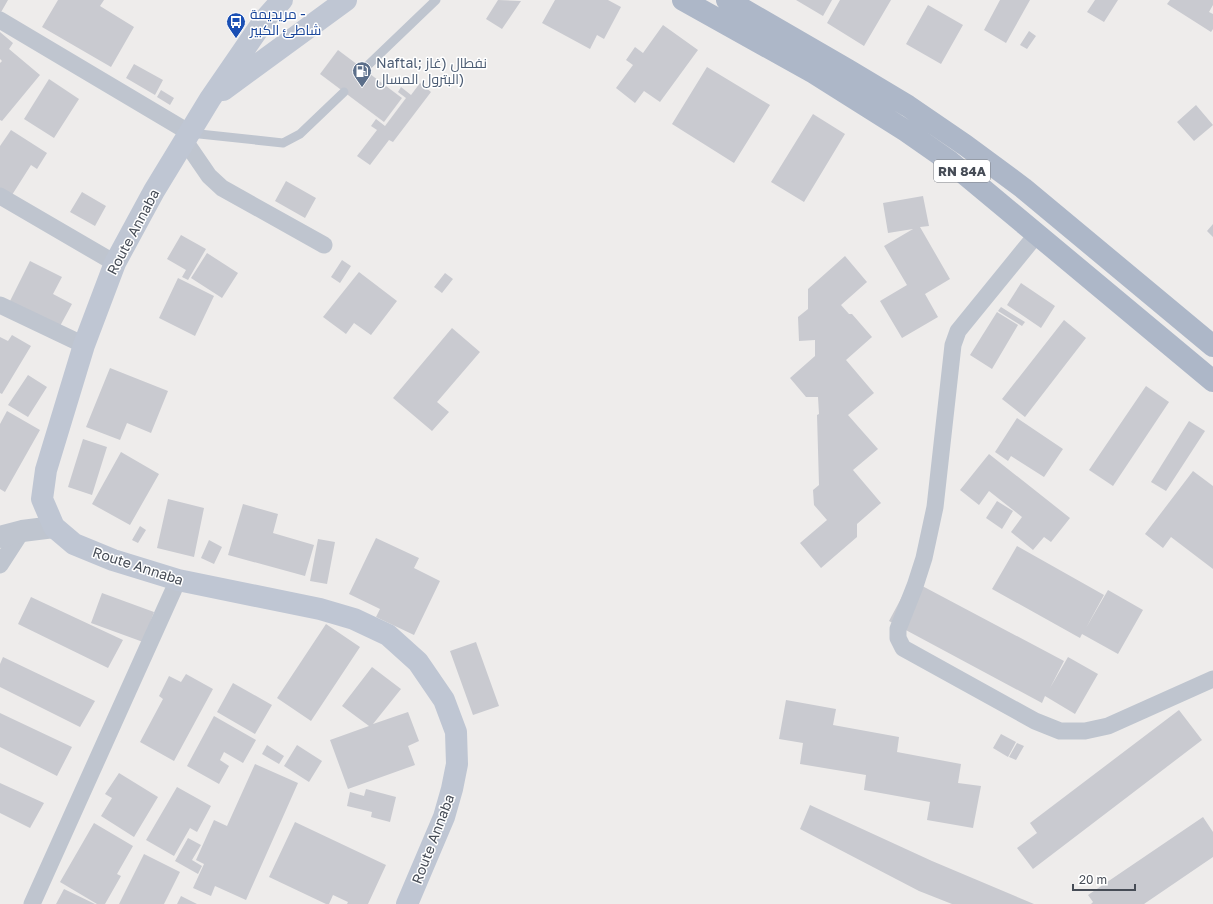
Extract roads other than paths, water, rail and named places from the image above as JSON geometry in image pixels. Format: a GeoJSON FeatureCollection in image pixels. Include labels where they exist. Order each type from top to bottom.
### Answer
{"type":"FeatureCollection","features":[{"type":"Feature","properties":{"kind":"main road","name":"Route Annaba"},"geometry":{"type":"LineString","coordinates":[[282,0],[265,19],[210,99],[154,190],[115,263],[84,345],[46,470],[42,499],[54,526],[74,544],[113,560],[178,580],[320,609],[354,619],[388,635],[418,662],[444,700],[456,732],[457,764],[444,817],[407,904]]}},
{"type":"Feature","properties":{"kind":"main road","name":"Route Annaba"},"geometry":{"type":"LineString","coordinates":[[210,99],[346,0]]}},
{"type":"Feature","properties":{"kind":"main road","name":"RN 84A"},"geometry":{"type":"LineString","coordinates":[[683,0],[814,73],[906,131],[949,161],[1213,382]]}},
{"type":"Feature","properties":{"kind":"main road","name":"RN 84A"},"geometry":{"type":"LineString","coordinates":[[727,0],[908,106],[965,145],[1023,188],[1213,346]]}},
{"type":"Feature","properties":{"kind":"street"},"geometry":{"type":"LineString","coordinates":[[0,20],[187,137],[209,176],[222,188],[324,246]]}},
{"type":"Feature","properties":{"kind":"street"},"geometry":{"type":"LineString","coordinates":[[0,196],[115,263]]}},
{"type":"Feature","properties":{"kind":"street"},"geometry":{"type":"LineString","coordinates":[[1037,234],[958,330],[953,345],[936,507],[924,558],[898,629],[898,638],[903,648],[1035,721],[1060,731],[1085,731],[1108,726],[1213,679]]}},
{"type":"Feature","properties":{"kind":"street"},"geometry":{"type":"LineString","coordinates":[[0,305],[84,345]]}},
{"type":"Feature","properties":{"kind":"street"},"geometry":{"type":"LineString","coordinates":[[0,537],[22,531],[54,526]]}},
{"type":"Feature","properties":{"kind":"street"},"geometry":{"type":"LineString","coordinates":[[0,565],[22,531]]}},
{"type":"Feature","properties":{"kind":"street"},"geometry":{"type":"LineString","coordinates":[[32,904],[178,580]]}},
{"type":"Feature","properties":{"kind":"lane"},"geometry":{"type":"LineString","coordinates":[[364,69],[436,0]]}},
{"type":"Feature","properties":{"kind":"lane"},"geometry":{"type":"LineString","coordinates":[[187,137],[283,143],[300,134],[344,92]]}},
{"type":"Feature","properties":{"kind":"place","name":"مريديمة - شاطئ الكبير"},"geometry":{"type":"Point","coordinates":[236,39]}},
{"type":"Feature","properties":{"kind":"place","name":"Naftal; نفطال (غاز البترول المسال)"},"geometry":{"type":"Point","coordinates":[362,88]}}]}
